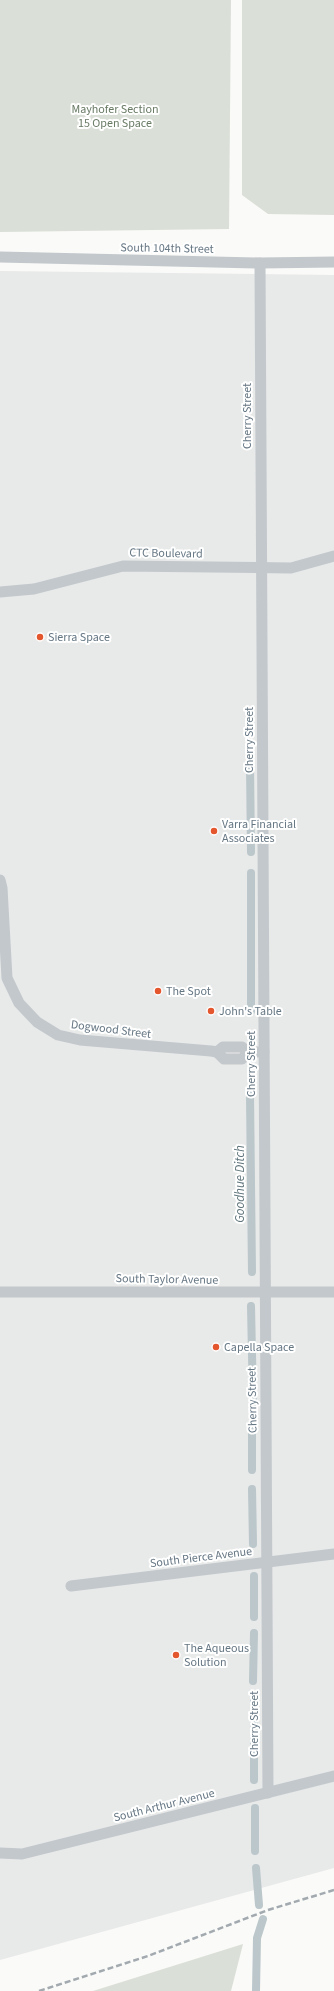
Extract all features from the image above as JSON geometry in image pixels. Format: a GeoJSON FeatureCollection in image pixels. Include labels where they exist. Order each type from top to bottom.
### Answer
{"type":"FeatureCollection","features":[{"type":"Feature","properties":{"kind":"street","name":"South 104th Street"},"geometry":{"type":"LineString","coordinates":[[0,257],[260,263],[334,262]]}},
{"type":"Feature","properties":{"kind":"street","name":"Cherry Street"},"geometry":{"type":"LineString","coordinates":[[260,263],[264,1293],[268,1793]]}},
{"type":"Feature","properties":{"kind":"street","name":"CTC Boulevard"},"geometry":{"type":"LineString","coordinates":[[0,592],[34,589],[123,566],[291,568],[334,556]]}},
{"type":"Feature","properties":{"kind":"street","name":"Dogwood Street"},"geometry":{"type":"LineString","coordinates":[[0,880],[2,888],[7,978],[19,1003],[37,1022],[58,1035],[80,1040],[217,1052],[224,1059],[242,1059],[248,1052],[264,1052]]}},
{"type":"Feature","properties":{"kind":"street","name":"South Taylor Avenue"},"geometry":{"type":"LineString","coordinates":[[0,1292],[334,1292]]}},
{"type":"Feature","properties":{"kind":"street","name":"South Pierce Avenue"},"geometry":{"type":"LineString","coordinates":[[71,1586],[334,1554]]}},
{"type":"Feature","properties":{"kind":"street","name":"South Arthur Avenue"},"geometry":{"type":"LineString","coordinates":[[0,1853],[22,1854],[334,1776]]}},
{"type":"Feature","properties":{"kind":"shaded area"},"geometry":{"type":"Polygon","coordinates":[[[0,271],[334,275],[334,1868],[0,1960],[0,271]]]}},
{"type":"Feature","properties":{"kind":"green space","name":"Mayhofer Section 15 Open Space"},"geometry":{"type":"Polygon","coordinates":[[[0,0],[231,0],[229,229],[0,232],[0,0]]]}},
{"type":"Feature","properties":{"kind":"green space"},"geometry":{"type":"Polygon","coordinates":[[[242,0],[334,0],[334,215],[268,214],[242,195],[242,0]]]}},
{"type":"Feature","properties":{"kind":"green space"},"geometry":{"type":"Polygon","coordinates":[[[243,1944],[231,1991],[93,1991],[243,1944]]]}},
{"type":"Feature","properties":{"kind":"waterway","name":"Goodhue Ditch"},"geometry":{"type":"LineString","coordinates":[[250,765],[251,852]]}},
{"type":"Feature","properties":{"kind":"waterway","name":"Goodhue Ditch"},"geometry":{"type":"LineString","coordinates":[[251,873],[251,1011]]}},
{"type":"Feature","properties":{"kind":"waterway","name":"Goodhue Ditch"},"geometry":{"type":"LineString","coordinates":[[250,1095],[252,1272]]}},
{"type":"Feature","properties":{"kind":"waterway","name":"Goodhue Ditch"},"geometry":{"type":"LineString","coordinates":[[251,1306],[253,1403]]}},
{"type":"Feature","properties":{"kind":"waterway","name":"Goodhue Ditch"},"geometry":{"type":"LineString","coordinates":[[252,1427],[252,1470]]}},
{"type":"Feature","properties":{"kind":"waterway","name":"Goodhue Ditch"},"geometry":{"type":"LineString","coordinates":[[252,1489],[253,1544]]}},
{"type":"Feature","properties":{"kind":"waterway","name":"Goodhue Ditch"},"geometry":{"type":"LineString","coordinates":[[254,1576],[254,1617]]}},
{"type":"Feature","properties":{"kind":"waterway","name":"Goodhue Ditch"},"geometry":{"type":"LineString","coordinates":[[253,1681],[254,1633]]}},
{"type":"Feature","properties":{"kind":"waterway","name":"Goodhue Ditch"},"geometry":{"type":"LineString","coordinates":[[254,1698],[254,1780]]}},
{"type":"Feature","properties":{"kind":"waterway","name":"Goodhue Ditch"},"geometry":{"type":"LineString","coordinates":[[255,1808],[255,1851]]}},
{"type":"Feature","properties":{"kind":"waterway","name":"Goodhue Ditch"},"geometry":{"type":"LineString","coordinates":[[256,1868],[259,1905]]}},
{"type":"Feature","properties":{"kind":"waterway","name":"Goodhue Ditch"},"geometry":{"type":"LineString","coordinates":[[256,1991],[257,1938],[263,1919]]}},
{"type":"Feature","properties":{"kind":"railway"},"geometry":{"type":"LineString","coordinates":[[39,1991],[148,1956],[268,1910],[334,1890]]}},
{"type":"Feature","properties":{"kind":"place","name":"Sierra Space"},"geometry":{"type":"Point","coordinates":[40,637]}},
{"type":"Feature","properties":{"kind":"place","name":"Varra Financial Associates"},"geometry":{"type":"Point","coordinates":[214,831]}},
{"type":"Feature","properties":{"kind":"place","name":"The Spot"},"geometry":{"type":"Point","coordinates":[158,991]}},
{"type":"Feature","properties":{"kind":"place","name":"John's Table"},"geometry":{"type":"Point","coordinates":[211,1011]}},
{"type":"Feature","properties":{"kind":"place","name":"Capella Space"},"geometry":{"type":"Point","coordinates":[216,1347]}},
{"type":"Feature","properties":{"kind":"place","name":"The Aqueous Solution"},"geometry":{"type":"Point","coordinates":[176,1655]}}]}
